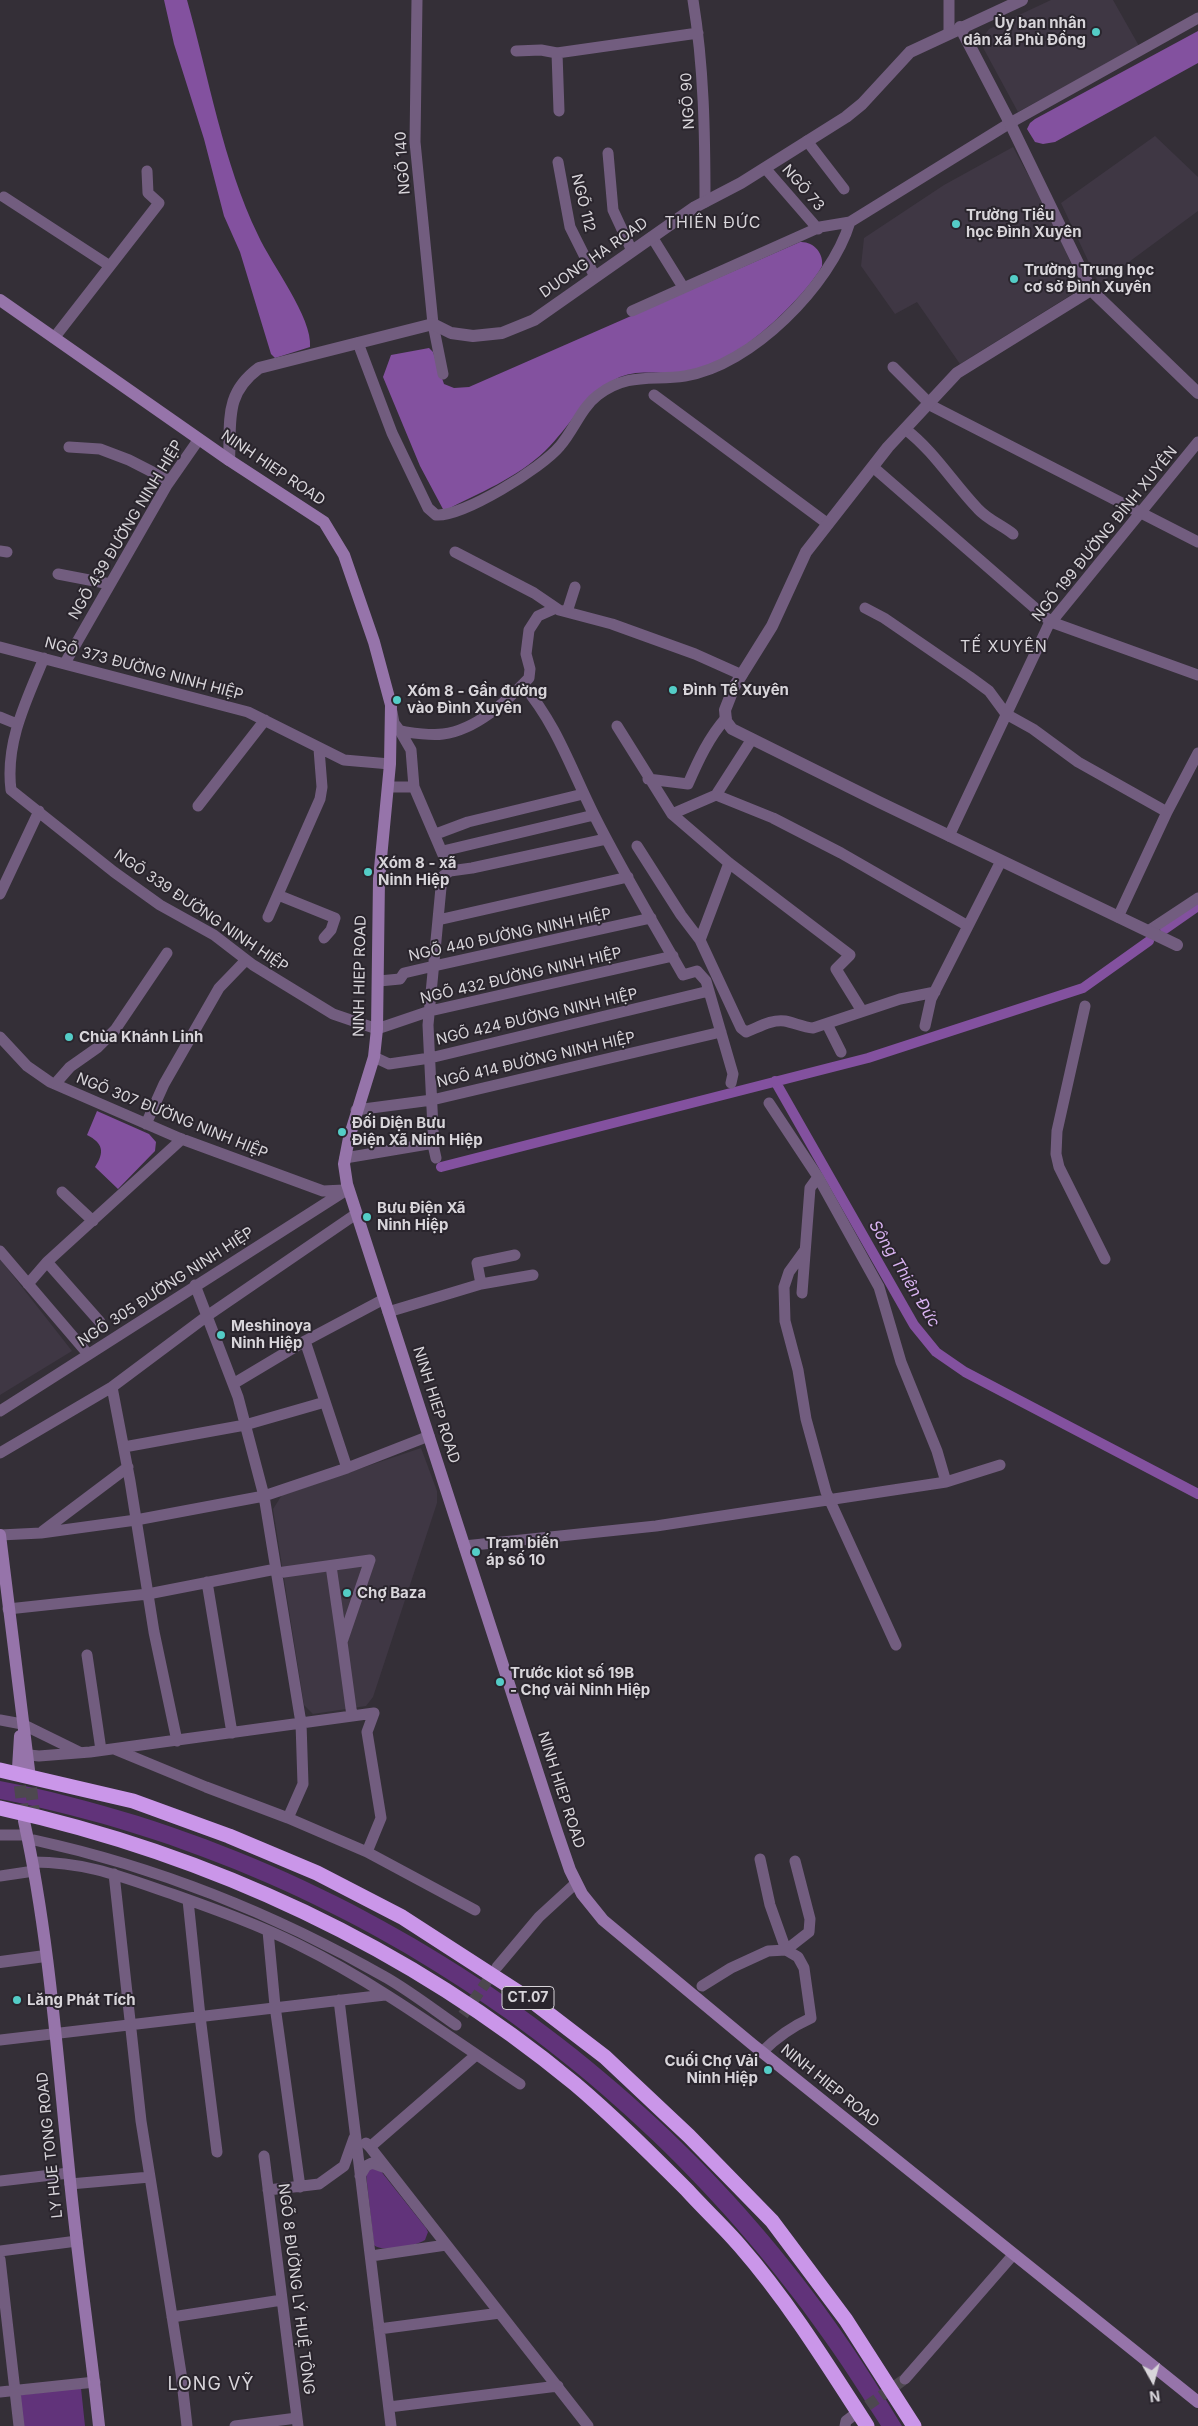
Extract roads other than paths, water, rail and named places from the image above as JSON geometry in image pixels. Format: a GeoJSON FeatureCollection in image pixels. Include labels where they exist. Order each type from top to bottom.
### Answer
{"type":"FeatureCollection","features":[{"type":"Feature","properties":{"kind":"highway","name":"CT.07"},"geometry":{"type":"LineString","coordinates":[[0,1770],[133,1801],[229,1836],[317,1873],[402,1917],[532,2001],[605,2057],[689,2136],[772,2221],[846,2320],[914,2426]]}},
{"type":"Feature","properties":{"kind":"highway","name":"CT.07"},"geometry":{"type":"LineString","coordinates":[[0,1808],[120,1838],[294,1906],[377,1948],[504,2030],[576,2085],[658,2161],[740,2246],[812,2340],[867,2426]]}},
{"type":"Feature","properties":{"kind":"main road","name":"NINH HIEP ROAD"},"geometry":{"type":"LineString","coordinates":[[0,300],[229,460],[324,522],[344,555],[374,642],[391,706],[390,764],[379,879],[377,1029],[374,1057],[356,1110],[345,1158],[348,1189],[562,1847],[582,1894],[602,1920],[762,2052],[1198,2402]]}},
{"type":"Feature","properties":{"kind":"main road"},"geometry":{"type":"LineString","coordinates":[[0,1535],[22,1724],[24,1769]]}},
{"type":"Feature","properties":{"kind":"main road","name":"LY HUE TONG ROAD"},"geometry":{"type":"LineString","coordinates":[[29,1822],[33,1866],[56,2034],[70,2178],[99,2426]]}},
{"type":"Feature","properties":{"kind":"street","name":"NGÕ 140"},"geometry":{"type":"LineString","coordinates":[[418,0],[415,142],[433,324],[443,374]]}},
{"type":"Feature","properties":{"kind":"street","name":"NGÕ 90"},"geometry":{"type":"LineString","coordinates":[[693,0],[705,113],[704,202]]}},
{"type":"Feature","properties":{"kind":"street"},"geometry":{"type":"LineString","coordinates":[[949,0],[954,30],[1010,123],[1092,290],[1198,393]]}},
{"type":"Feature","properties":{"kind":"street","name":"DUONG HA ROAD"},"geometry":{"type":"LineString","coordinates":[[433,324],[451,333],[473,336],[502,332],[534,320],[632,250],[704,202],[765,168],[862,104],[910,52],[1022,0]]}},
{"type":"Feature","properties":{"kind":"street"},"geometry":{"type":"LineString","coordinates":[[632,311],[818,229],[850,222],[1010,123],[1198,18]]}},
{"type":"Feature","properties":{"kind":"street"},"geometry":{"type":"LineString","coordinates":[[516,51],[541,50],[557,53],[698,33]]}},
{"type":"Feature","properties":{"kind":"street"},"geometry":{"type":"LineString","coordinates":[[557,53],[559,111]]}},
{"type":"Feature","properties":{"kind":"street"},"geometry":{"type":"LineString","coordinates":[[807,141],[844,189]]}},
{"type":"Feature","properties":{"kind":"street"},"geometry":{"type":"LineString","coordinates":[[608,153],[613,210],[632,250]]}},
{"type":"Feature","properties":{"kind":"street","name":"NGÕ 112"},"geometry":{"type":"LineString","coordinates":[[558,162],[570,227],[595,277]]}},
{"type":"Feature","properties":{"kind":"street","name":"NGÕ 73"},"geometry":{"type":"LineString","coordinates":[[765,168],[818,229]]}},
{"type":"Feature","properties":{"kind":"street"},"geometry":{"type":"LineString","coordinates":[[54,338],[159,203],[148,193],[147,171]]}},
{"type":"Feature","properties":{"kind":"street"},"geometry":{"type":"LineString","coordinates":[[4,197],[110,266]]}},
{"type":"Feature","properties":{"kind":"street"},"geometry":{"type":"LineString","coordinates":[[358,343],[392,432],[428,508],[436,515],[442,516],[500,491],[528,474],[559,448],[588,406],[612,386],[650,377],[684,376],[703,372],[742,354],[781,324],[830,266],[845,239],[850,222]]}},
{"type":"Feature","properties":{"kind":"street"},"geometry":{"type":"LineString","coordinates":[[652,237],[683,287]]}},
{"type":"Feature","properties":{"kind":"street"},"geometry":{"type":"LineString","coordinates":[[1092,290],[957,373],[905,429],[806,552],[772,626],[742,675],[725,710],[726,718],[732,729],[949,836],[1177,945]]}},
{"type":"Feature","properties":{"kind":"street"},"geometry":{"type":"LineString","coordinates":[[229,460],[232,405],[238,388],[246,377],[260,368],[433,324]]}},
{"type":"Feature","properties":{"kind":"street"},"geometry":{"type":"LineString","coordinates":[[893,367],[928,404],[1198,542]]}},
{"type":"Feature","properties":{"kind":"street"},"geometry":{"type":"LineString","coordinates":[[654,395],[828,524]]}},
{"type":"Feature","properties":{"kind":"street"},"geometry":{"type":"LineString","coordinates":[[905,429],[920,440],[980,511],[1013,534]]}},
{"type":"Feature","properties":{"kind":"street","name":"NGÕ 439 ĐƯỜNG NINH HIỆP"},"geometry":{"type":"LineString","coordinates":[[65,663],[170,481],[199,439]]}},
{"type":"Feature","properties":{"kind":"street","name":"NGÕ 199 ĐƯỜNG ĐÌNH XUYÊN"},"geometry":{"type":"LineString","coordinates":[[949,836],[1051,622],[1198,442]]}},
{"type":"Feature","properties":{"kind":"street"},"geometry":{"type":"LineString","coordinates":[[69,447],[100,449],[129,460],[170,481]]}},
{"type":"Feature","properties":{"kind":"street"},"geometry":{"type":"LineString","coordinates":[[873,467],[1051,622],[1198,675]]}},
{"type":"Feature","properties":{"kind":"street"},"geometry":{"type":"LineString","coordinates":[[455,552],[534,593],[561,610],[612,624],[695,654],[742,675]]}},
{"type":"Feature","properties":{"kind":"street"},"geometry":{"type":"LineString","coordinates":[[58,574],[110,584]]}},
{"type":"Feature","properties":{"kind":"street"},"geometry":{"type":"LineString","coordinates":[[400,731],[440,735],[464,728],[478,721],[526,681],[530,670],[526,654],[529,630],[538,616],[561,610],[575,587]]}},
{"type":"Feature","properties":{"kind":"street"},"geometry":{"type":"LineString","coordinates":[[865,608],[884,618],[970,677],[989,692],[1006,714],[1033,729],[1078,762],[1166,812]]}},
{"type":"Feature","properties":{"kind":"street","name":"NGÕ 373 ĐƯỜNG NINH HIỆP"},"geometry":{"type":"LineString","coordinates":[[0,647],[248,712],[344,760],[390,764]]}},
{"type":"Feature","properties":{"kind":"street","name":"NGÕ 339 ĐƯỜNG NINH HIỆP"},"geometry":{"type":"LineString","coordinates":[[44,658],[17,724],[9,772],[11,790],[114,872],[160,905],[214,935],[246,960],[332,1014],[377,1029]]}},
{"type":"Feature","properties":{"kind":"street"},"geometry":{"type":"LineString","coordinates":[[526,681],[558,735],[583,794],[606,839],[672,956],[683,974],[697,971],[706,981],[733,1074],[731,1083]]}},
{"type":"Feature","properties":{"kind":"street"},"geometry":{"type":"LineString","coordinates":[[391,706],[394,723],[411,750],[414,787],[436,834],[450,871]]}},
{"type":"Feature","properties":{"kind":"street"},"geometry":{"type":"LineString","coordinates":[[0,718],[17,724]]}},
{"type":"Feature","properties":{"kind":"street"},"geometry":{"type":"LineString","coordinates":[[648,779],[688,784],[698,760],[717,728],[726,718]]}},
{"type":"Feature","properties":{"kind":"street"},"geometry":{"type":"LineString","coordinates":[[198,806],[265,720]]}},
{"type":"Feature","properties":{"kind":"street"},"geometry":{"type":"LineString","coordinates":[[617,726],[648,779],[672,814],[729,863],[850,955],[836,969],[862,1011]]}},
{"type":"Feature","properties":{"kind":"street"},"geometry":{"type":"LineString","coordinates":[[672,814],[716,794],[752,739]]}},
{"type":"Feature","properties":{"kind":"street"},"geometry":{"type":"LineString","coordinates":[[268,917],[320,799],[322,787],[319,749]]}},
{"type":"Feature","properties":{"kind":"street"},"geometry":{"type":"LineString","coordinates":[[1118,917],[1166,812],[1198,753]]}},
{"type":"Feature","properties":{"kind":"street"},"geometry":{"type":"LineString","coordinates":[[388,787],[414,787]]}},
{"type":"Feature","properties":{"kind":"street"},"geometry":{"type":"LineString","coordinates":[[436,834],[468,822],[583,794]]}},
{"type":"Feature","properties":{"kind":"street"},"geometry":{"type":"LineString","coordinates":[[716,794],[773,818],[841,853],[968,926]]}},
{"type":"Feature","properties":{"kind":"street"},"geometry":{"type":"LineString","coordinates":[[0,894],[39,812]]}},
{"type":"Feature","properties":{"kind":"street"},"geometry":{"type":"LineString","coordinates":[[443,851],[594,815]]}},
{"type":"Feature","properties":{"kind":"street"},"geometry":{"type":"LineString","coordinates":[[436,1158],[430,1058],[430,1011],[442,877],[450,871],[606,839]]}},
{"type":"Feature","properties":{"kind":"street"},"geometry":{"type":"LineString","coordinates":[[637,846],[681,915],[700,940],[741,1028],[746,1032],[774,1021],[787,1021],[801,1027],[814,1028],[914,995],[935,992]]}},
{"type":"Feature","properties":{"kind":"street"},"geometry":{"type":"LineString","coordinates":[[925,1026],[935,992],[1001,861]]}},
{"type":"Feature","properties":{"kind":"street"},"geometry":{"type":"LineString","coordinates":[[700,940],[729,863]]}},
{"type":"Feature","properties":{"kind":"street"},"geometry":{"type":"LineString","coordinates":[[438,920],[628,877]]}},
{"type":"Feature","properties":{"kind":"street"},"geometry":{"type":"LineString","coordinates":[[278,895],[335,918],[331,930],[324,938]]}},
{"type":"Feature","properties":{"kind":"street"},"geometry":{"type":"LineString","coordinates":[[1148,931],[1198,898]]}},
{"type":"Feature","properties":{"kind":"street","name":"NGÕ 440 ĐƯỜNG NINH HIỆP"},"geometry":{"type":"LineString","coordinates":[[379,981],[400,979],[404,973],[651,918]]}},
{"type":"Feature","properties":{"kind":"street"},"geometry":{"type":"LineString","coordinates":[[55,1084],[70,1067],[97,1048],[115,1030],[167,952]]}},
{"type":"Feature","properties":{"kind":"street","name":"NGÕ 432 ĐƯỜNG NINH HIỆP"},"geometry":{"type":"LineString","coordinates":[[377,1029],[430,1011],[672,956]]}},
{"type":"Feature","properties":{"kind":"street"},"geometry":{"type":"LineString","coordinates":[[146,1124],[164,1084],[219,988],[246,960]]}},
{"type":"Feature","properties":{"kind":"street","name":"NGÕ 424 ĐƯỜNG NINH HIỆP"},"geometry":{"type":"LineString","coordinates":[[374,1057],[389,1064],[430,1058],[709,991]]}},
{"type":"Feature","properties":{"kind":"street"},"geometry":{"type":"LineString","coordinates":[[1085,1006],[1057,1131],[1056,1154],[1059,1167],[1105,1259]]}},
{"type":"Feature","properties":{"kind":"street"},"geometry":{"type":"LineString","coordinates":[[827,1024],[841,1052]]}},
{"type":"Feature","properties":{"kind":"street","name":"NGÕ 414 ĐƯỜNG NINH HIỆP"},"geometry":{"type":"LineString","coordinates":[[356,1110],[432,1100],[721,1032]]}},
{"type":"Feature","properties":{"kind":"street","name":"NGÕ 307 ĐƯỜNG NINH HIỆP"},"geometry":{"type":"LineString","coordinates":[[0,1037],[27,1066],[55,1084],[146,1124],[323,1190],[336,1192],[348,1189]]}},
{"type":"Feature","properties":{"kind":"street"},"geometry":{"type":"LineString","coordinates":[[769,1103],[818,1177],[879,1287],[900,1362],[937,1451],[946,1482]]}},
{"type":"Feature","properties":{"kind":"street"},"geometry":{"type":"LineString","coordinates":[[28,1284],[47,1262],[182,1139]]}},
{"type":"Feature","properties":{"kind":"street"},"geometry":{"type":"LineString","coordinates":[[345,1158],[434,1143]]}},
{"type":"Feature","properties":{"kind":"street"},"geometry":{"type":"LineString","coordinates":[[802,1293],[810,1188],[818,1177]]}},
{"type":"Feature","properties":{"kind":"street","name":"NGÕ 305 ĐƯỜNG NINH HIỆP"},"geometry":{"type":"LineString","coordinates":[[0,1410],[348,1189]]}},
{"type":"Feature","properties":{"kind":"street"},"geometry":{"type":"LineString","coordinates":[[62,1192],[93,1221]]}},
{"type":"Feature","properties":{"kind":"street"},"geometry":{"type":"LineString","coordinates":[[0,1454],[112,1387],[207,1316],[356,1214]]}},
{"type":"Feature","properties":{"kind":"street"},"geometry":{"type":"LineString","coordinates":[[805,1250],[789,1272],[784,1287],[785,1321],[798,1370],[806,1419],[830,1499],[896,1645]]}},
{"type":"Feature","properties":{"kind":"street"},"geometry":{"type":"LineString","coordinates":[[0,1251],[88,1354]]}},
{"type":"Feature","properties":{"kind":"street"},"geometry":{"type":"LineString","coordinates":[[481,1284],[477,1263],[515,1255]]}},
{"type":"Feature","properties":{"kind":"street"},"geometry":{"type":"LineString","coordinates":[[47,1262],[100,1322]]}},
{"type":"Feature","properties":{"kind":"street"},"geometry":{"type":"LineString","coordinates":[[388,1312],[481,1284],[533,1275]]}},
{"type":"Feature","properties":{"kind":"street"},"geometry":{"type":"LineString","coordinates":[[195,1286],[233,1384],[264,1496],[300,1723],[303,1784],[288,1818]]}},
{"type":"Feature","properties":{"kind":"street"},"geometry":{"type":"LineString","coordinates":[[233,1384],[305,1341],[384,1299]]}},
{"type":"Feature","properties":{"kind":"street"},"geometry":{"type":"LineString","coordinates":[[305,1341],[347,1468]]}},
{"type":"Feature","properties":{"kind":"street"},"geometry":{"type":"LineString","coordinates":[[112,1387],[128,1467],[148,1594],[176,1741]]}},
{"type":"Feature","properties":{"kind":"street"},"geometry":{"type":"LineString","coordinates":[[124,1447],[245,1425],[325,1402]]}},
{"type":"Feature","properties":{"kind":"street"},"geometry":{"type":"LineString","coordinates":[[0,1535],[42,1533],[136,1520],[264,1496],[347,1468],[429,1436]]}},
{"type":"Feature","properties":{"kind":"street"},"geometry":{"type":"LineString","coordinates":[[464,1546],[656,1526],[946,1482],[1000,1464]]}},
{"type":"Feature","properties":{"kind":"street"},"geometry":{"type":"LineString","coordinates":[[42,1533],[128,1467]]}},
{"type":"Feature","properties":{"kind":"street"},"geometry":{"type":"LineString","coordinates":[[8,1609],[148,1594],[276,1571],[370,1560],[342,1642]]}},
{"type":"Feature","properties":{"kind":"street"},"geometry":{"type":"LineString","coordinates":[[331,1566],[352,1716]]}},
{"type":"Feature","properties":{"kind":"street"},"geometry":{"type":"LineString","coordinates":[[207,1582],[232,1733]]}},
{"type":"Feature","properties":{"kind":"street"},"geometry":{"type":"LineString","coordinates":[[87,1655],[107,1749]]}},
{"type":"Feature","properties":{"kind":"street"},"geometry":{"type":"LineString","coordinates":[[23,1755],[80,1752],[176,1741],[374,1712],[368,1732],[381,1818],[367,1852]]}},
{"type":"Feature","properties":{"kind":"street"},"geometry":{"type":"LineString","coordinates":[[0,1720],[22,1724],[80,1752]]}},
{"type":"Feature","properties":{"kind":"street"},"geometry":{"type":"LineString","coordinates":[[107,1749],[288,1818],[367,1852],[475,1910]]}},
{"type":"Feature","properties":{"kind":"street"},"geometry":{"type":"LineString","coordinates":[[0,1835],[30,1838],[135,1866],[220,1897],[322,1943],[380,1974],[456,2025]]}},
{"type":"Feature","properties":{"kind":"street"},"geometry":{"type":"LineString","coordinates":[[760,1859],[770,1905],[786,1950]]}},
{"type":"Feature","properties":{"kind":"street"},"geometry":{"type":"LineString","coordinates":[[786,1950],[809,1932],[810,1920],[795,1861]]}},
{"type":"Feature","properties":{"kind":"street"},"geometry":{"type":"LineString","coordinates":[[0,1876],[33,1866],[64,1862],[114,1874],[218,1909],[299,1945],[385,1994],[520,2084]]}},
{"type":"Feature","properties":{"kind":"street"},"geometry":{"type":"LineString","coordinates":[[114,1874],[141,2121],[172,2316],[187,2426]]}},
{"type":"Feature","properties":{"kind":"street"},"geometry":{"type":"LineString","coordinates":[[498,1967],[539,1917],[576,1883]]}},
{"type":"Feature","properties":{"kind":"street"},"geometry":{"type":"LineString","coordinates":[[188,1900],[217,2152]]}},
{"type":"Feature","properties":{"kind":"street"},"geometry":{"type":"LineString","coordinates":[[268,1931],[275,2006],[300,2187]]}},
{"type":"Feature","properties":{"kind":"street"},"geometry":{"type":"LineString","coordinates":[[702,1986],[731,1968],[768,1951],[786,1950],[798,1957],[804,1968],[811,2018],[778,2036],[762,2052]]}},
{"type":"Feature","properties":{"kind":"street"},"geometry":{"type":"LineString","coordinates":[[0,1962],[45,1956]]}},
{"type":"Feature","properties":{"kind":"street"},"geometry":{"type":"LineString","coordinates":[[0,2040],[385,1994]]}},
{"type":"Feature","properties":{"kind":"street"},"geometry":{"type":"LineString","coordinates":[[339,2000],[391,2426]]}},
{"type":"Feature","properties":{"kind":"street"},"geometry":{"type":"LineString","coordinates":[[448,2036],[463,2015]]}},
{"type":"Feature","properties":{"kind":"street"},"geometry":{"type":"LineString","coordinates":[[370,2147],[476,2055]]}},
{"type":"Feature","properties":{"kind":"street"},"geometry":{"type":"LineString","coordinates":[[356,2134],[370,2147],[588,2426]]}},
{"type":"Feature","properties":{"kind":"street"},"geometry":{"type":"LineString","coordinates":[[268,2190],[319,2184],[344,2166],[356,2134]]}},
{"type":"Feature","properties":{"kind":"street","name":"NGÕ 8 ĐƯỜNG LÝ HUỆ TÔNG"},"geometry":{"type":"LineString","coordinates":[[264,2156],[298,2422]]}},
{"type":"Feature","properties":{"kind":"street"},"geometry":{"type":"LineString","coordinates":[[360,2176],[366,2166],[372,2163],[381,2164],[386,2168]]}},
{"type":"Feature","properties":{"kind":"street"},"geometry":{"type":"LineString","coordinates":[[0,2181],[150,2177]]}},
{"type":"Feature","properties":{"kind":"street"},"geometry":{"type":"LineString","coordinates":[[0,2251],[77,2241]]}},
{"type":"Feature","properties":{"kind":"street"},"geometry":{"type":"LineString","coordinates":[[371,2256],[446,2245]]}},
{"type":"Feature","properties":{"kind":"street"},"geometry":{"type":"LineString","coordinates":[[905,2378],[1013,2255]]}},
{"type":"Feature","properties":{"kind":"street"},"geometry":{"type":"LineString","coordinates":[[0,2259],[19,2426]]}},
{"type":"Feature","properties":{"kind":"street"},"geometry":{"type":"LineString","coordinates":[[172,2316],[282,2300]]}},
{"type":"Feature","properties":{"kind":"street"},"geometry":{"type":"LineString","coordinates":[[379,2329],[500,2313]]}},
{"type":"Feature","properties":{"kind":"street"},"geometry":{"type":"LineString","coordinates":[[0,2392],[95,2382]]}},
{"type":"Feature","properties":{"kind":"street"},"geometry":{"type":"LineString","coordinates":[[389,2407],[558,2386]]}},
{"type":"Feature","properties":{"kind":"street"},"geometry":{"type":"LineString","coordinates":[[845,2426],[846,2421],[854,2415]]}},
{"type":"Feature","properties":{"kind":"street"},"geometry":{"type":"LineString","coordinates":[[235,2426],[298,2422]]}},
{"type":"Feature","properties":{"kind":"waterway"},"geometry":{"type":"LineString","coordinates":[[1165,929],[1198,906]]}},
{"type":"Feature","properties":{"kind":"waterway"},"geometry":{"type":"LineString","coordinates":[[441,1167],[868,1058],[1083,988],[1149,941]]}},
{"type":"Feature","properties":{"kind":"waterway","name":"Sông Thiên Đức"},"geometry":{"type":"LineString","coordinates":[[775,1081],[914,1325],[936,1352],[965,1372],[1198,1494]]}},
{"type":"Feature","properties":{"kind":"tunnel"},"geometry":{"type":"LineString","coordinates":[[18,1768],[24,1821]]}},
{"type":"Feature","properties":{"kind":"tunnel"},"geometry":{"type":"LineString","coordinates":[[29,1770],[35,1823]]}},
{"type":"Feature","properties":{"kind":"tunnel"},"geometry":{"type":"LineString","coordinates":[[463,2015],[495,1970]]}},
{"type":"Feature","properties":{"kind":"tunnel"},"geometry":{"type":"LineString","coordinates":[[854,2415],[905,2379]]}},
{"type":"Feature","properties":{"kind":"place","name":"Ủy ban nhân dân xã Phù Đổng"},"geometry":{"type":"Point","coordinates":[1096,32]}},
{"type":"Feature","properties":{"kind":"place","name":"Trường Tiểu học Đình Xuyên"},"geometry":{"type":"Point","coordinates":[956,224]}},
{"type":"Feature","properties":{"kind":"place","name":"Trường Trung học cơ sở Đình Xuyên"},"geometry":{"type":"Point","coordinates":[1014,279]}},
{"type":"Feature","properties":{"kind":"place","name":"Đình Tế Xuyên"},"geometry":{"type":"Point","coordinates":[673,690]}},
{"type":"Feature","properties":{"kind":"place","name":"Xóm 8 - Gần đường vào Đình Xuyên"},"geometry":{"type":"Point","coordinates":[397,700]}},
{"type":"Feature","properties":{"kind":"place","name":"Xóm 8 - xã Ninh Hiệp"},"geometry":{"type":"Point","coordinates":[368,872]}},
{"type":"Feature","properties":{"kind":"place","name":"Chùa Khánh Linh"},"geometry":{"type":"Point","coordinates":[69,1037]}},
{"type":"Feature","properties":{"kind":"place","name":"Đối Diện Bưu Điện Xã Ninh Hiệp"},"geometry":{"type":"Point","coordinates":[342,1132]}},
{"type":"Feature","properties":{"kind":"place","name":"Bưu Điện Xã Ninh Hiệp"},"geometry":{"type":"Point","coordinates":[367,1217]}},
{"type":"Feature","properties":{"kind":"place","name":"Meshinoya Ninh Hiệp"},"geometry":{"type":"Point","coordinates":[221,1335]}},
{"type":"Feature","properties":{"kind":"place","name":"Trạm biến áp số 10"},"geometry":{"type":"Point","coordinates":[476,1552]}},
{"type":"Feature","properties":{"kind":"place","name":"Chợ Baza"},"geometry":{"type":"Point","coordinates":[347,1593]}},
{"type":"Feature","properties":{"kind":"place","name":"Trước kiot số 19B - Chợ vải Ninh Hiệp"},"geometry":{"type":"Point","coordinates":[500,1682]}},
{"type":"Feature","properties":{"kind":"place","name":"Lăng Phát Tích"},"geometry":{"type":"Point","coordinates":[17,2000]}},
{"type":"Feature","properties":{"kind":"place","name":"Cuối Chợ Vải Ninh Hiệp"},"geometry":{"type":"Point","coordinates":[768,2070]}},
{"type":"Feature","properties":{"kind":"district","name":"THIÊN ĐỨC"},"geometry":{"type":"Point","coordinates":[713,223]}},
{"type":"Feature","properties":{"kind":"district","name":"TẾ XUYÊN"},"geometry":{"type":"Point","coordinates":[1004,647]}},
{"type":"Feature","properties":{"kind":"district","name":"LONG VỸ"},"geometry":{"type":"Point","coordinates":[211,2385]}}]}
